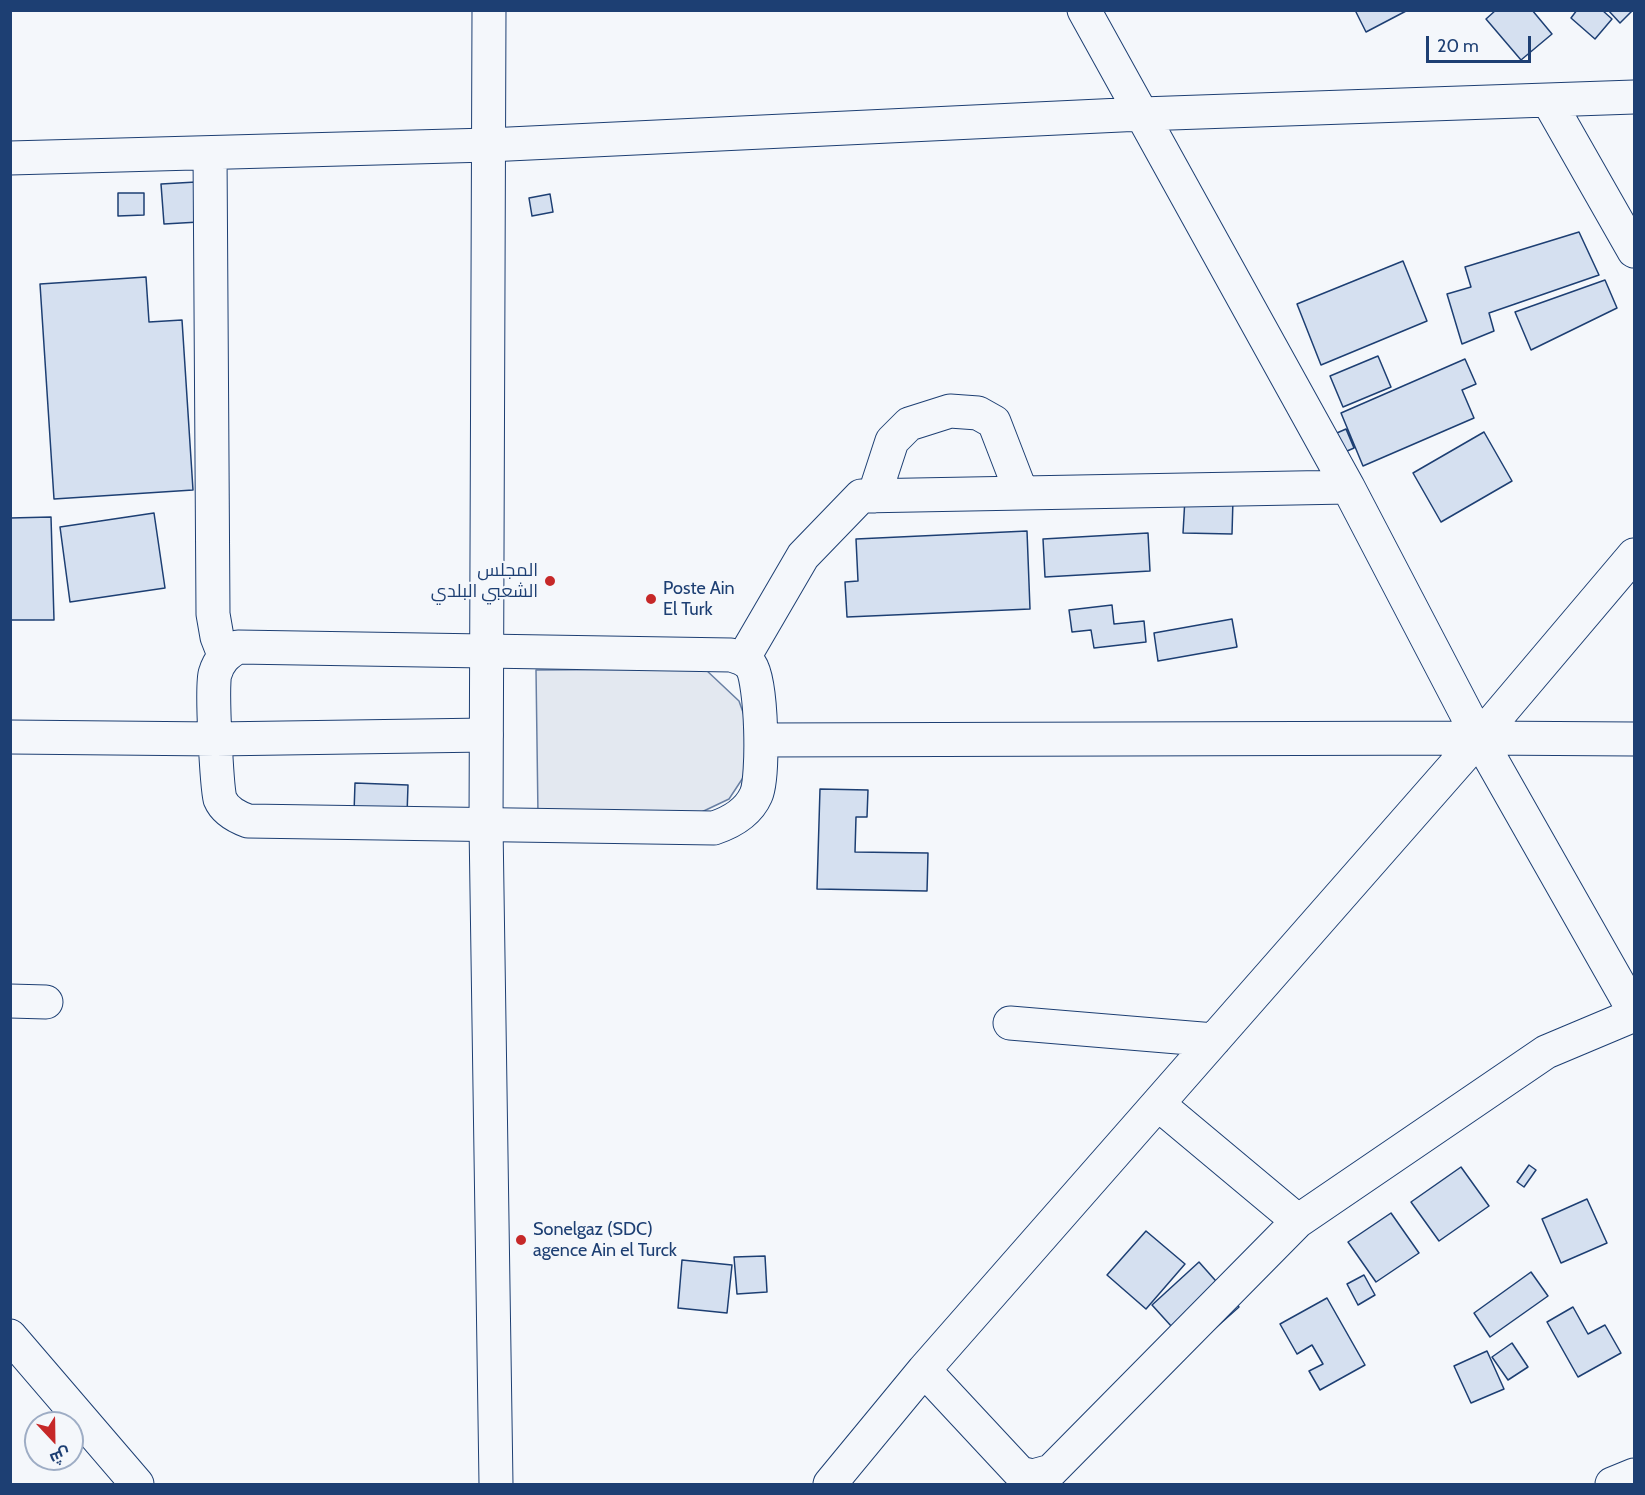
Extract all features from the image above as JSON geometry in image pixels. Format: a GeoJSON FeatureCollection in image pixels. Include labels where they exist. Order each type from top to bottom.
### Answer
{"type":"FeatureCollection","features":[{"type":"Feature","properties":{"kind":"street"},"geometry":{"type":"LineString","coordinates":[[489,10],[486,825],[496,1485]]}},
{"type":"Feature","properties":{"kind":"street"},"geometry":{"type":"LineString","coordinates":[[924,1370],[1020,1473],[1033,1476],[1051,1471],[1298,1221],[1546,1052],[1635,1013],[1479,738],[1348,488],[1084,10]]}},
{"type":"Feature","properties":{"kind":"street"},"geometry":{"type":"LineString","coordinates":[[10,158],[488,145],[1142,114],[1635,97]]}},
{"type":"Feature","properties":{"kind":"street"},"geometry":{"type":"LineString","coordinates":[[1548,100],[1635,251]]}},
{"type":"Feature","properties":{"kind":"street"},"geometry":{"type":"LineString","coordinates":[[210,153],[213,614],[217,637],[224,655]]}},
{"type":"Feature","properties":{"kind":"street"},"geometry":{"type":"LineString","coordinates":[[874,496],[892,441],[909,424],[950,411],[978,413],[994,422],[1021,492]]}},
{"type":"Feature","properties":{"kind":"street"},"geometry":{"type":"LineString","coordinates":[[742,659],[802,556],[861,496],[1348,488]]}},
{"type":"Feature","properties":{"kind":"street"},"geometry":{"type":"LineString","coordinates":[[830,1485],[924,1370],[1479,738],[1635,555]]}},
{"type":"Feature","properties":{"kind":"street"},"geometry":{"type":"LineString","coordinates":[[238,647],[487,651],[731,655],[742,659],[750,666],[755,677],[762,740],[757,793],[746,810],[731,823],[714,828],[248,821],[229,812],[220,799],[213,676],[224,655],[238,647]]}},
{"type":"Feature","properties":{"kind":"street"},"geometry":{"type":"LineString","coordinates":[[10,737],[216,739],[486,735]]}},
{"type":"Feature","properties":{"kind":"street"},"geometry":{"type":"LineString","coordinates":[[762,740],[1479,738],[1635,740]]}},
{"type":"Feature","properties":{"kind":"street"},"geometry":{"type":"LineString","coordinates":[[10,1001],[46,1002]]}},
{"type":"Feature","properties":{"kind":"street"},"geometry":{"type":"LineString","coordinates":[[1010,1023],[1214,1040]]}},
{"type":"Feature","properties":{"kind":"street"},"geometry":{"type":"LineString","coordinates":[[1158,1104],[1298,1221]]}},
{"type":"Feature","properties":{"kind":"street"},"geometry":{"type":"LineString","coordinates":[[10,1336],[136,1485]]}},
{"type":"Feature","properties":{"kind":"street"},"geometry":{"type":"LineString","coordinates":[[1612,1485],[1635,1475]]}},
{"type":"Feature","properties":{"kind":"shaded area"},"geometry":{"type":"Polygon","coordinates":[[[705,669],[739,701],[758,755],[729,799],[689,818],[538,815],[536,670],[705,669]]]}},
{"type":"Feature","properties":{"kind":"building"},"geometry":{"type":"Polygon","coordinates":[[[1355,10],[1408,10],[1366,32],[1355,10]]]}},
{"type":"Feature","properties":{"kind":"building"},"geometry":{"type":"Polygon","coordinates":[[[1496,10],[1532,10],[1552,34],[1521,60],[1486,19],[1496,10]]]}},
{"type":"Feature","properties":{"kind":"building"},"geometry":{"type":"Polygon","coordinates":[[[1577,10],[1602,10],[1612,19],[1595,39],[1571,18],[1577,10]]]}},
{"type":"Feature","properties":{"kind":"building"},"geometry":{"type":"Polygon","coordinates":[[[1608,10],[1633,10],[1620,23],[1608,10]]]}},
{"type":"Feature","properties":{"kind":"building"},"geometry":{"type":"Polygon","coordinates":[[[196,182],[199,222],[164,224],[161,184],[196,182]]]}},
{"type":"Feature","properties":{"kind":"building"},"geometry":{"type":"Polygon","coordinates":[[[118,193],[144,193],[144,215],[118,216],[118,193]]]}},
{"type":"Feature","properties":{"kind":"building"},"geometry":{"type":"Polygon","coordinates":[[[550,194],[553,212],[532,216],[529,198],[550,194]]]}},
{"type":"Feature","properties":{"kind":"building"},"geometry":{"type":"Polygon","coordinates":[[[1579,232],[1599,275],[1489,313],[1494,331],[1462,344],[1447,294],[1471,287],[1465,267],[1579,232]]]}},
{"type":"Feature","properties":{"kind":"building"},"geometry":{"type":"Polygon","coordinates":[[[1403,261],[1427,321],[1321,365],[1297,304],[1403,261]]]}},
{"type":"Feature","properties":{"kind":"building"},"geometry":{"type":"Polygon","coordinates":[[[146,277],[149,322],[182,320],[193,490],[54,499],[40,284],[146,277]]]}},
{"type":"Feature","properties":{"kind":"building"},"geometry":{"type":"Polygon","coordinates":[[[1605,280],[1617,308],[1531,350],[1515,312],[1605,280]]]}},
{"type":"Feature","properties":{"kind":"building"},"geometry":{"type":"Polygon","coordinates":[[[1378,356],[1391,387],[1343,407],[1330,376],[1378,356]]]}},
{"type":"Feature","properties":{"kind":"building"},"geometry":{"type":"Polygon","coordinates":[[[1465,359],[1476,384],[1462,390],[1474,418],[1363,466],[1341,413],[1465,359]]]}},
{"type":"Feature","properties":{"kind":"building"},"geometry":{"type":"Polygon","coordinates":[[[1346,429],[1354,448],[1338,455],[1330,436],[1346,429]]]}},
{"type":"Feature","properties":{"kind":"building"},"geometry":{"type":"Polygon","coordinates":[[[1484,432],[1512,481],[1441,522],[1413,473],[1484,432]]]}},
{"type":"Feature","properties":{"kind":"building"},"geometry":{"type":"Polygon","coordinates":[[[1185,498],[1233,499],[1232,534],[1183,533],[1185,498]]]}},
{"type":"Feature","properties":{"kind":"building"},"geometry":{"type":"Polygon","coordinates":[[[154,513],[165,588],[70,602],[60,527],[154,513]]]}},
{"type":"Feature","properties":{"kind":"building"},"geometry":{"type":"Polygon","coordinates":[[[51,517],[54,620],[10,620],[10,518],[51,517]]]}},
{"type":"Feature","properties":{"kind":"building"},"geometry":{"type":"Polygon","coordinates":[[[1027,531],[1030,609],[847,617],[845,582],[858,581],[856,539],[1027,531]]]}},
{"type":"Feature","properties":{"kind":"building"},"geometry":{"type":"Polygon","coordinates":[[[1148,533],[1150,571],[1045,577],[1043,539],[1148,533]]]}},
{"type":"Feature","properties":{"kind":"building"},"geometry":{"type":"Polygon","coordinates":[[[1112,605],[1114,624],[1144,621],[1146,642],[1094,648],[1091,630],[1072,632],[1069,610],[1112,605]]]}},
{"type":"Feature","properties":{"kind":"building"},"geometry":{"type":"Polygon","coordinates":[[[1232,619],[1237,647],[1158,661],[1154,633],[1232,619]]]}},
{"type":"Feature","properties":{"kind":"building"},"geometry":{"type":"Polygon","coordinates":[[[355,783],[408,785],[407,815],[354,813],[355,783]]]}},
{"type":"Feature","properties":{"kind":"building"},"geometry":{"type":"Polygon","coordinates":[[[820,789],[868,790],[867,817],[856,817],[855,852],[928,853],[927,891],[817,889],[820,789]]]}},
{"type":"Feature","properties":{"kind":"building"},"geometry":{"type":"Polygon","coordinates":[[[1529,1165],[1536,1170],[1524,1187],[1517,1182],[1529,1165]]]}},
{"type":"Feature","properties":{"kind":"building"},"geometry":{"type":"Polygon","coordinates":[[[1461,1167],[1489,1206],[1439,1241],[1411,1202],[1461,1167]]]}},
{"type":"Feature","properties":{"kind":"building"},"geometry":{"type":"Polygon","coordinates":[[[1587,1199],[1607,1243],[1561,1263],[1542,1219],[1587,1199]]]}},
{"type":"Feature","properties":{"kind":"building"},"geometry":{"type":"Polygon","coordinates":[[[1391,1213],[1419,1253],[1376,1282],[1348,1242],[1391,1213]]]}},
{"type":"Feature","properties":{"kind":"building"},"geometry":{"type":"Polygon","coordinates":[[[1146,1231],[1185,1264],[1146,1309],[1107,1275],[1146,1231]]]}},
{"type":"Feature","properties":{"kind":"building"},"geometry":{"type":"Polygon","coordinates":[[[765,1256],[767,1292],[737,1294],[734,1257],[765,1256]]]}},
{"type":"Feature","properties":{"kind":"building"},"geometry":{"type":"Polygon","coordinates":[[[682,1260],[732,1265],[727,1313],[678,1308],[682,1260]]]}},
{"type":"Feature","properties":{"kind":"building"},"geometry":{"type":"Polygon","coordinates":[[[1199,1262],[1239,1307],[1192,1349],[1152,1305],[1199,1262]]]}},
{"type":"Feature","properties":{"kind":"building"},"geometry":{"type":"Polygon","coordinates":[[[1531,1272],[1548,1296],[1490,1337],[1474,1313],[1531,1272]]]}},
{"type":"Feature","properties":{"kind":"building"},"geometry":{"type":"Polygon","coordinates":[[[1364,1275],[1375,1295],[1358,1305],[1347,1284],[1364,1275]]]}},
{"type":"Feature","properties":{"kind":"building"},"geometry":{"type":"Polygon","coordinates":[[[1327,1298],[1365,1365],[1320,1390],[1309,1371],[1323,1364],[1312,1345],[1297,1354],[1280,1324],[1327,1298]]]}},
{"type":"Feature","properties":{"kind":"building"},"geometry":{"type":"Polygon","coordinates":[[[1573,1307],[1588,1334],[1605,1325],[1621,1353],[1578,1377],[1547,1322],[1573,1307]]]}},
{"type":"Feature","properties":{"kind":"building"},"geometry":{"type":"Polygon","coordinates":[[[1512,1343],[1528,1367],[1508,1380],[1492,1357],[1512,1343]]]}},
{"type":"Feature","properties":{"kind":"building"},"geometry":{"type":"Polygon","coordinates":[[[1487,1351],[1504,1389],[1471,1403],[1454,1366],[1487,1351]]]}},
{"type":"Feature","properties":{"kind":"place","name":"المجلس الشعبي البلدي"},"geometry":{"type":"Point","coordinates":[550,581]}},
{"type":"Feature","properties":{"kind":"place","name":"Poste Ain El Turk"},"geometry":{"type":"Point","coordinates":[651,599]}},
{"type":"Feature","properties":{"kind":"place","name":"Sonelgaz (SDC) agence Ain el Turck"},"geometry":{"type":"Point","coordinates":[521,1240]}}]}
